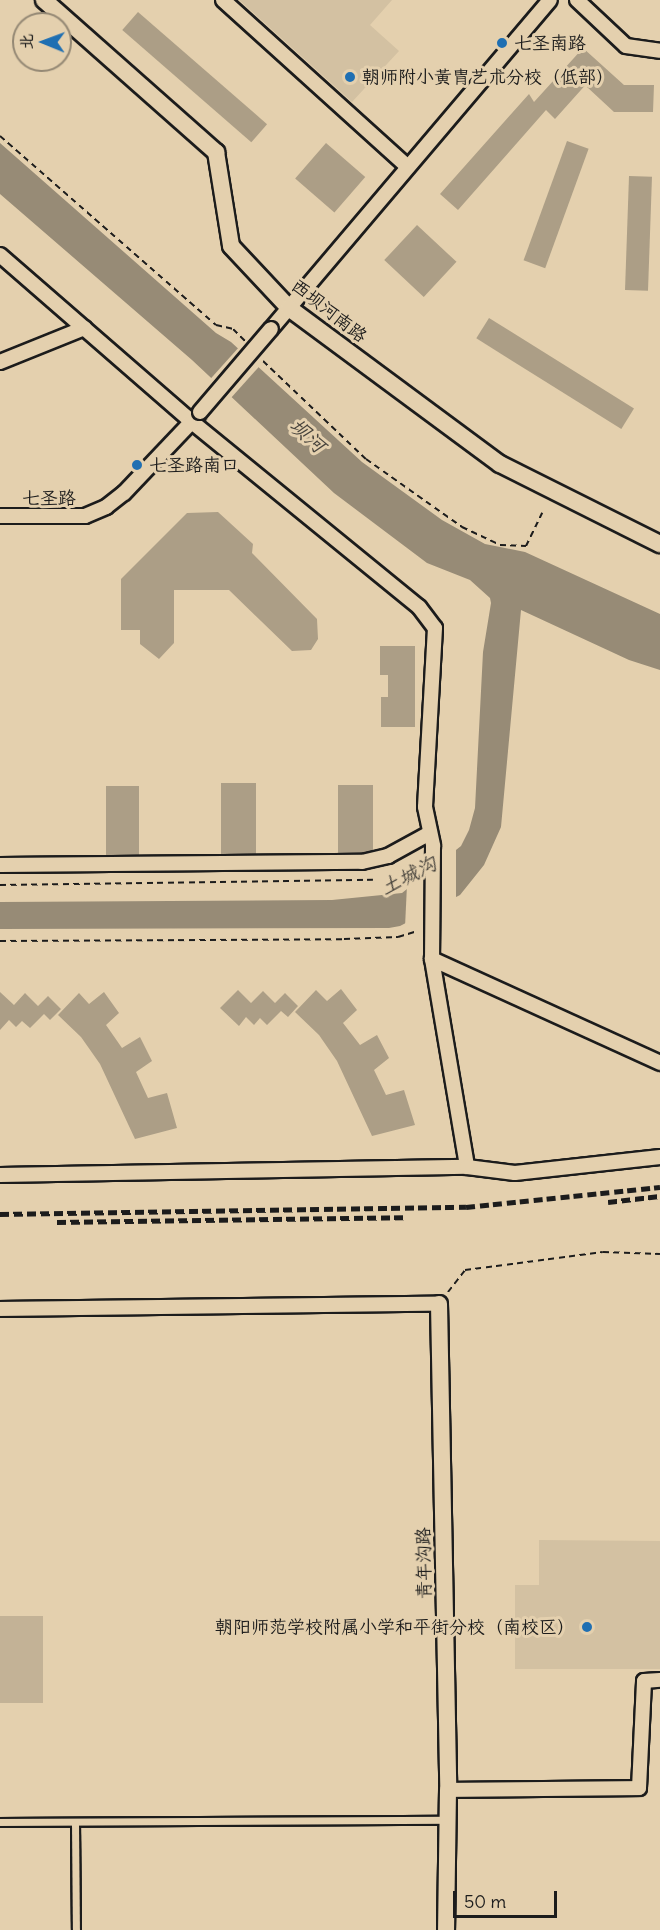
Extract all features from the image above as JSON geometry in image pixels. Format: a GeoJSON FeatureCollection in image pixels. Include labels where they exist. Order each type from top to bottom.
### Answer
{"type":"FeatureCollection","features":[{"type":"Feature","properties":{"kind":"street","name":"西坝河南路"},"geometry":{"type":"LineString","coordinates":[[44,0],[216,152],[231,246],[289,308],[500,464],[660,544]]}},
{"type":"Feature","properties":{"kind":"street"},"geometry":{"type":"LineString","coordinates":[[223,0],[407,166]]}},
{"type":"Feature","properties":{"kind":"street"},"geometry":{"type":"LineString","coordinates":[[289,308],[550,0]]}},
{"type":"Feature","properties":{"kind":"street"},"geometry":{"type":"LineString","coordinates":[[577,0],[626,46],[660,51]]}},
{"type":"Feature","properties":{"kind":"street"},"geometry":{"type":"LineString","coordinates":[[0,255],[84,328],[196,417],[419,608],[435,628],[425,807],[430,840],[432,959],[467,1167]]}},
{"type":"Feature","properties":{"kind":"street","name":"七圣路"},"geometry":{"type":"LineString","coordinates":[[0,516],[85,516],[106,507],[196,417],[289,308]]}},
{"type":"Feature","properties":{"kind":"street"},"geometry":{"type":"LineString","coordinates":[[0,362],[84,328]]}},
{"type":"Feature","properties":{"kind":"street"},"geometry":{"type":"LineString","coordinates":[[0,865],[362,862],[388,856],[430,840]]}},
{"type":"Feature","properties":{"kind":"street"},"geometry":{"type":"LineString","coordinates":[[432,959],[660,1063]]}},
{"type":"Feature","properties":{"kind":"street"},"geometry":{"type":"LineString","coordinates":[[0,1175],[467,1167],[515,1173],[562,1170],[660,1157]]}},
{"type":"Feature","properties":{"kind":"street"},"geometry":{"type":"LineString","coordinates":[[0,1309],[439,1304]]}},
{"type":"Feature","properties":{"kind":"street","name":"青年沟路"},"geometry":{"type":"LineString","coordinates":[[439,1304],[448,1790],[446,1930]]}},
{"type":"Feature","properties":{"kind":"street"},"geometry":{"type":"LineString","coordinates":[[448,1790],[639,1788],[644,1681],[660,1680]]}},
{"type":"Feature","properties":{"kind":"lane"},"geometry":{"type":"LineString","coordinates":[[0,1822],[447,1820]]}},
{"type":"Feature","properties":{"kind":"lane"},"geometry":{"type":"LineString","coordinates":[[75,1823],[76,1930]]}},
{"type":"Feature","properties":{"kind":"path"},"geometry":{"type":"LineString","coordinates":[[0,136],[216,326],[233,329],[247,344]]}},
{"type":"Feature","properties":{"kind":"path"},"geometry":{"type":"LineString","coordinates":[[262,360],[366,459],[462,527],[500,545],[526,546],[542,513]]}},
{"type":"Feature","properties":{"kind":"path"},"geometry":{"type":"LineString","coordinates":[[0,885],[374,880]]}},
{"type":"Feature","properties":{"kind":"path"},"geometry":{"type":"LineString","coordinates":[[0,941],[344,939],[398,937],[414,932]]}},
{"type":"Feature","properties":{"kind":"path"},"geometry":{"type":"LineString","coordinates":[[439,1304],[465,1270],[603,1252],[660,1254]]}},
{"type":"Feature","properties":{"kind":"shaded area","name":"朝师附小黄胄艺术分校（低部）"},"geometry":{"type":"Polygon","coordinates":[[[239,0],[392,0],[370,25],[399,51],[352,102],[239,0]]]}},
{"type":"Feature","properties":{"kind":"shaded area","name":"朝阳师范学校附属小学和平街分校（南校区）"},"geometry":{"type":"Polygon","coordinates":[[[539,1540],[660,1541],[660,1669],[515,1669],[515,1585],[539,1585],[539,1540]]]}},
{"type":"Feature","properties":{"kind":"shaded area"},"geometry":{"type":"Polygon","coordinates":[[[0,1616],[43,1616],[43,1703],[0,1703],[0,1616]]]}},
{"type":"Feature","properties":{"kind":"water","name":"坝河"},"geometry":{"type":"Polygon","coordinates":[[[0,143],[216,333],[231,342],[362,462],[442,520],[485,544],[525,552],[660,614],[660,670],[629,660],[521,610],[501,827],[484,865],[460,895],[400,926],[389,928],[0,929],[0,902],[332,900],[402,893],[461,846],[469,830],[475,808],[483,652],[491,603],[490,598],[470,580],[427,563],[334,493],[192,360],[0,194],[0,143]]]}},
{"type":"Feature","properties":{"kind":"pier"},"geometry":{"type":"Polygon","coordinates":[[[240,346],[261,365],[229,400],[208,382],[240,346]]]}},
{"type":"Feature","properties":{"kind":"pier"},"geometry":{"type":"Polygon","coordinates":[[[456,846],[456,901],[405,927],[407,885],[456,846]]]}},
{"type":"Feature","properties":{"kind":"building"},"geometry":{"type":"Polygon","coordinates":[[[138,12],[267,124],[251,142],[122,30],[138,12]]]}},
{"type":"Feature","properties":{"kind":"building"},"geometry":{"type":"Polygon","coordinates":[[[583,48],[624,85],[654,85],[653,112],[614,112],[587,87],[589,81],[555,119],[546,110],[458,210],[440,194],[529,94],[534,102],[583,48]]]}},
{"type":"Feature","properties":{"kind":"building"},"geometry":{"type":"Polygon","coordinates":[[[567,141],[589,149],[545,268],[524,260],[567,141]]]}},
{"type":"Feature","properties":{"kind":"building"},"geometry":{"type":"Polygon","coordinates":[[[326,143],[365,177],[334,213],[295,178],[326,143]]]}},
{"type":"Feature","properties":{"kind":"building"},"geometry":{"type":"Polygon","coordinates":[[[629,176],[652,177],[648,291],[625,290],[629,176]]]}},
{"type":"Feature","properties":{"kind":"building"},"geometry":{"type":"Polygon","coordinates":[[[417,225],[456,262],[424,297],[384,260],[417,225]]]}},
{"type":"Feature","properties":{"kind":"building"},"geometry":{"type":"Polygon","coordinates":[[[489,318],[634,409],[621,429],[476,338],[489,318]]]}},
{"type":"Feature","properties":{"kind":"building"},"geometry":{"type":"Polygon","coordinates":[[[218,512],[253,544],[252,553],[317,619],[318,639],[311,650],[292,651],[229,590],[174,590],[174,643],[159,659],[140,644],[140,630],[121,630],[121,579],[187,513],[218,512]]]}},
{"type":"Feature","properties":{"kind":"building"},"geometry":{"type":"Polygon","coordinates":[[[380,646],[415,646],[415,727],[381,727],[381,697],[388,697],[388,675],[380,675],[380,646]]]}},
{"type":"Feature","properties":{"kind":"building"},"geometry":{"type":"Polygon","coordinates":[[[221,783],[256,783],[256,854],[221,854],[221,783]]]}},
{"type":"Feature","properties":{"kind":"building"},"geometry":{"type":"Polygon","coordinates":[[[338,785],[373,785],[373,853],[338,853],[338,785]]]}},
{"type":"Feature","properties":{"kind":"building"},"geometry":{"type":"Polygon","coordinates":[[[106,786],[139,786],[139,855],[106,855],[106,786]]]}},
{"type":"Feature","properties":{"kind":"building"},"geometry":{"type":"Polygon","coordinates":[[[341,989],[357,1010],[343,1023],[360,1045],[377,1035],[389,1058],[374,1070],[386,1095],[404,1090],[415,1125],[372,1136],[337,1061],[319,1035],[295,1012],[316,990],[327,1001],[341,989]]]}},
{"type":"Feature","properties":{"kind":"building"},"geometry":{"type":"Polygon","coordinates":[[[238,990],[251,1003],[263,991],[275,1003],[285,993],[298,1006],[288,1017],[281,1011],[267,1025],[260,1018],[254,1025],[246,1017],[239,1026],[220,1008],[238,990]]]}},
{"type":"Feature","properties":{"kind":"building"},"geometry":{"type":"Polygon","coordinates":[[[0,992],[14,1005],[25,993],[38,1006],[48,996],[61,1009],[50,1020],[44,1014],[30,1028],[22,1021],[16,1027],[9,1020],[0,1030],[0,992]]]}},
{"type":"Feature","properties":{"kind":"building"},"geometry":{"type":"Polygon","coordinates":[[[104,992],[119,1013],[106,1025],[122,1048],[140,1037],[152,1061],[136,1072],[148,1098],[167,1093],[177,1128],[135,1139],[100,1064],[81,1037],[58,1015],[79,993],[89,1004],[104,992]]]}},
{"type":"Feature","properties":{"kind":"railway"},"geometry":{"type":"LineString","coordinates":[[0,1214],[466,1207],[660,1187]]}},
{"type":"Feature","properties":{"kind":"railway"},"geometry":{"type":"LineString","coordinates":[[608,1202],[660,1196]]}},
{"type":"Feature","properties":{"kind":"railway"},"geometry":{"type":"LineString","coordinates":[[57,1222],[405,1217]]}},
{"type":"Feature","properties":{"kind":"place","name":"七圣南路"},"geometry":{"type":"Point","coordinates":[502,43]}},
{"type":"Feature","properties":{"kind":"place","name":"朝师附小黄胄艺术分校（低部）"},"geometry":{"type":"Point","coordinates":[350,77]}},
{"type":"Feature","properties":{"kind":"place","name":"七圣路南口"},"geometry":{"type":"Point","coordinates":[137,465]}},
{"type":"Feature","properties":{"kind":"place","name":"朝阳师范学校附属小学和平街分校（南校区）"},"geometry":{"type":"Point","coordinates":[587,1627]}},
{"type":"Feature","properties":{"kind":"water label","name":"土城沟"},"geometry":{"type":"Point","coordinates":[408,875]}}]}
